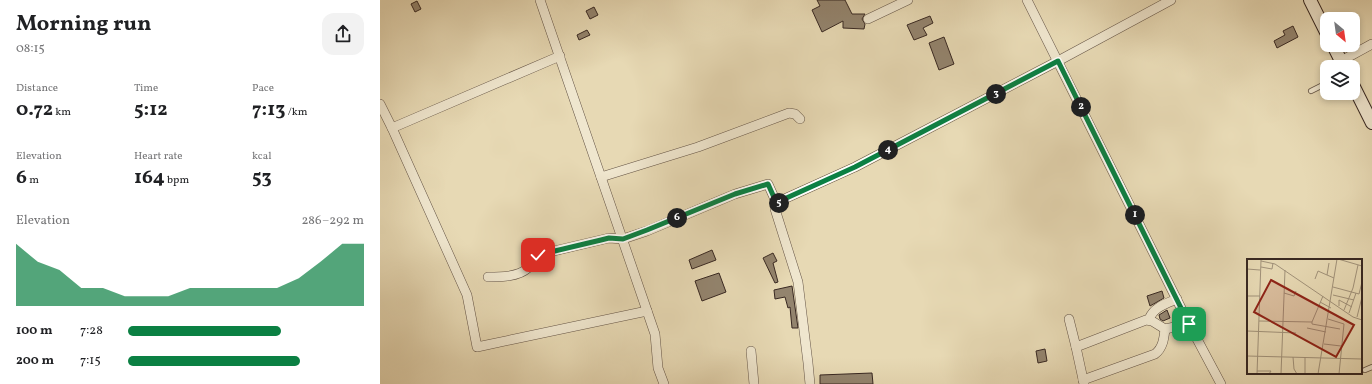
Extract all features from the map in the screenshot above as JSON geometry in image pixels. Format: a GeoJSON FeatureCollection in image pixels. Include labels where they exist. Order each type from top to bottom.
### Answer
{"type":"FeatureCollection","features":[{"type":"Feature","properties":{"kind":"street"},"geometry":{"type":"LineString","coordinates":[[540,0],[655,334],[658,368],[664,384]]}},
{"type":"Feature","properties":{"kind":"street"},"geometry":{"type":"LineString","coordinates":[[868,19],[908,0]]}},
{"type":"Feature","properties":{"kind":"street"},"geometry":{"type":"LineString","coordinates":[[1027,0],[1189,324],[1221,384]]}},
{"type":"Feature","properties":{"kind":"street"},"geometry":{"type":"LineString","coordinates":[[810,384],[798,282],[775,209],[777,204],[782,200],[855,167],[1171,0]]}},
{"type":"Feature","properties":{"kind":"street"},"geometry":{"type":"LineString","coordinates":[[1310,0],[1320,20]]}},
{"type":"Feature","properties":{"kind":"street"},"geometry":{"type":"LineString","coordinates":[[1348,60],[1372,44]]}},
{"type":"Feature","properties":{"kind":"street"},"geometry":{"type":"LineString","coordinates":[[392,128],[560,56]]}},
{"type":"Feature","properties":{"kind":"street"},"geometry":{"type":"LineString","coordinates":[[1360,99],[1372,123]]}},
{"type":"Feature","properties":{"kind":"street"},"geometry":{"type":"LineString","coordinates":[[380,104],[467,295],[477,347],[647,311]]}},
{"type":"Feature","properties":{"kind":"street"},"geometry":{"type":"LineString","coordinates":[[601,177],[698,147],[789,113],[795,114],[800,119]]}},
{"type":"Feature","properties":{"kind":"street"},"geometry":{"type":"LineString","coordinates":[[488,277],[515,275],[528,269],[536,260],[538,255],[605,239],[623,239],[735,194],[768,184],[777,204]]}},
{"type":"Feature","properties":{"kind":"street"},"geometry":{"type":"LineString","coordinates":[[1149,319],[1151,313],[1160,306],[1177,299]]}},
{"type":"Feature","properties":{"kind":"street"},"geometry":{"type":"LineString","coordinates":[[1069,319],[1083,382],[1155,354],[1159,351],[1162,345],[1165,329]]}},
{"type":"Feature","properties":{"kind":"street"},"geometry":{"type":"LineString","coordinates":[[1149,319],[1165,329],[1189,324]]}},
{"type":"Feature","properties":{"kind":"street"},"geometry":{"type":"LineString","coordinates":[[1076,347],[1149,319]]}},
{"type":"Feature","properties":{"kind":"street"},"geometry":{"type":"LineString","coordinates":[[751,351],[754,384]]}},
{"type":"Feature","properties":{"kind":"lane"},"geometry":{"type":"LineString","coordinates":[[1311,91],[1320,86]]}},
{"type":"Feature","properties":{"kind":"lane"},"geometry":{"type":"LineString","coordinates":[[1365,370],[1372,367]]}},
{"type":"Feature","properties":{"kind":"building"},"geometry":{"type":"Polygon","coordinates":[[[817,0],[845,0],[852,14],[865,14],[862,19],[865,24],[864,29],[843,28],[843,21],[822,32],[812,10],[820,6],[817,0]]]}},
{"type":"Feature","properties":{"kind":"building"},"geometry":{"type":"Polygon","coordinates":[[[417,1],[421,9],[415,12],[411,4],[417,1]]]}},
{"type":"Feature","properties":{"kind":"building"},"geometry":{"type":"Polygon","coordinates":[[[594,7],[598,15],[590,19],[586,11],[594,7]]]}},
{"type":"Feature","properties":{"kind":"building"},"geometry":{"type":"Polygon","coordinates":[[[930,16],[933,23],[923,28],[927,35],[914,40],[907,25],[930,16]]]}},
{"type":"Feature","properties":{"kind":"building"},"geometry":{"type":"Polygon","coordinates":[[[1293,26],[1298,37],[1277,48],[1274,41],[1285,35],[1283,31],[1293,26]]]}},
{"type":"Feature","properties":{"kind":"building"},"geometry":{"type":"Polygon","coordinates":[[[587,30],[590,35],[579,40],[577,35],[587,30]]]}},
{"type":"Feature","properties":{"kind":"building"},"geometry":{"type":"Polygon","coordinates":[[[944,37],[954,64],[939,70],[929,43],[944,37]]]}},
{"type":"Feature","properties":{"kind":"building"},"geometry":{"type":"Polygon","coordinates":[[[712,250],[716,260],[692,269],[689,260],[712,250]]]}},
{"type":"Feature","properties":{"kind":"building"},"geometry":{"type":"Polygon","coordinates":[[[773,253],[777,261],[773,263],[778,282],[775,283],[763,258],[773,253]]]}},
{"type":"Feature","properties":{"kind":"building"},"geometry":{"type":"Polygon","coordinates":[[[719,273],[726,292],[702,301],[695,281],[719,273]]]}},
{"type":"Feature","properties":{"kind":"building"},"geometry":{"type":"Polygon","coordinates":[[[792,286],[798,328],[792,328],[790,307],[788,308],[785,297],[775,299],[774,290],[792,286]]]}},
{"type":"Feature","properties":{"kind":"building"},"geometry":{"type":"Polygon","coordinates":[[[1162,291],[1164,298],[1150,306],[1147,296],[1162,291]]]}},
{"type":"Feature","properties":{"kind":"building"},"geometry":{"type":"Polygon","coordinates":[[[1167,310],[1170,318],[1163,321],[1160,319],[1159,315],[1167,310]]]}},
{"type":"Feature","properties":{"kind":"building"},"geometry":{"type":"Polygon","coordinates":[[[1045,349],[1047,361],[1038,363],[1036,351],[1045,349]]]}},
{"type":"Feature","properties":{"kind":"building"},"geometry":{"type":"Polygon","coordinates":[[[872,373],[873,384],[820,384],[820,375],[872,373]]]}},
{"type":"Feature","properties":{"kind":"route"},"geometry":{"type":"LineString","coordinates":[[538,255],[609,238],[623,239],[735,194],[768,184],[777,204],[782,200],[855,167],[1058,61],[1189,324]]}}]}
